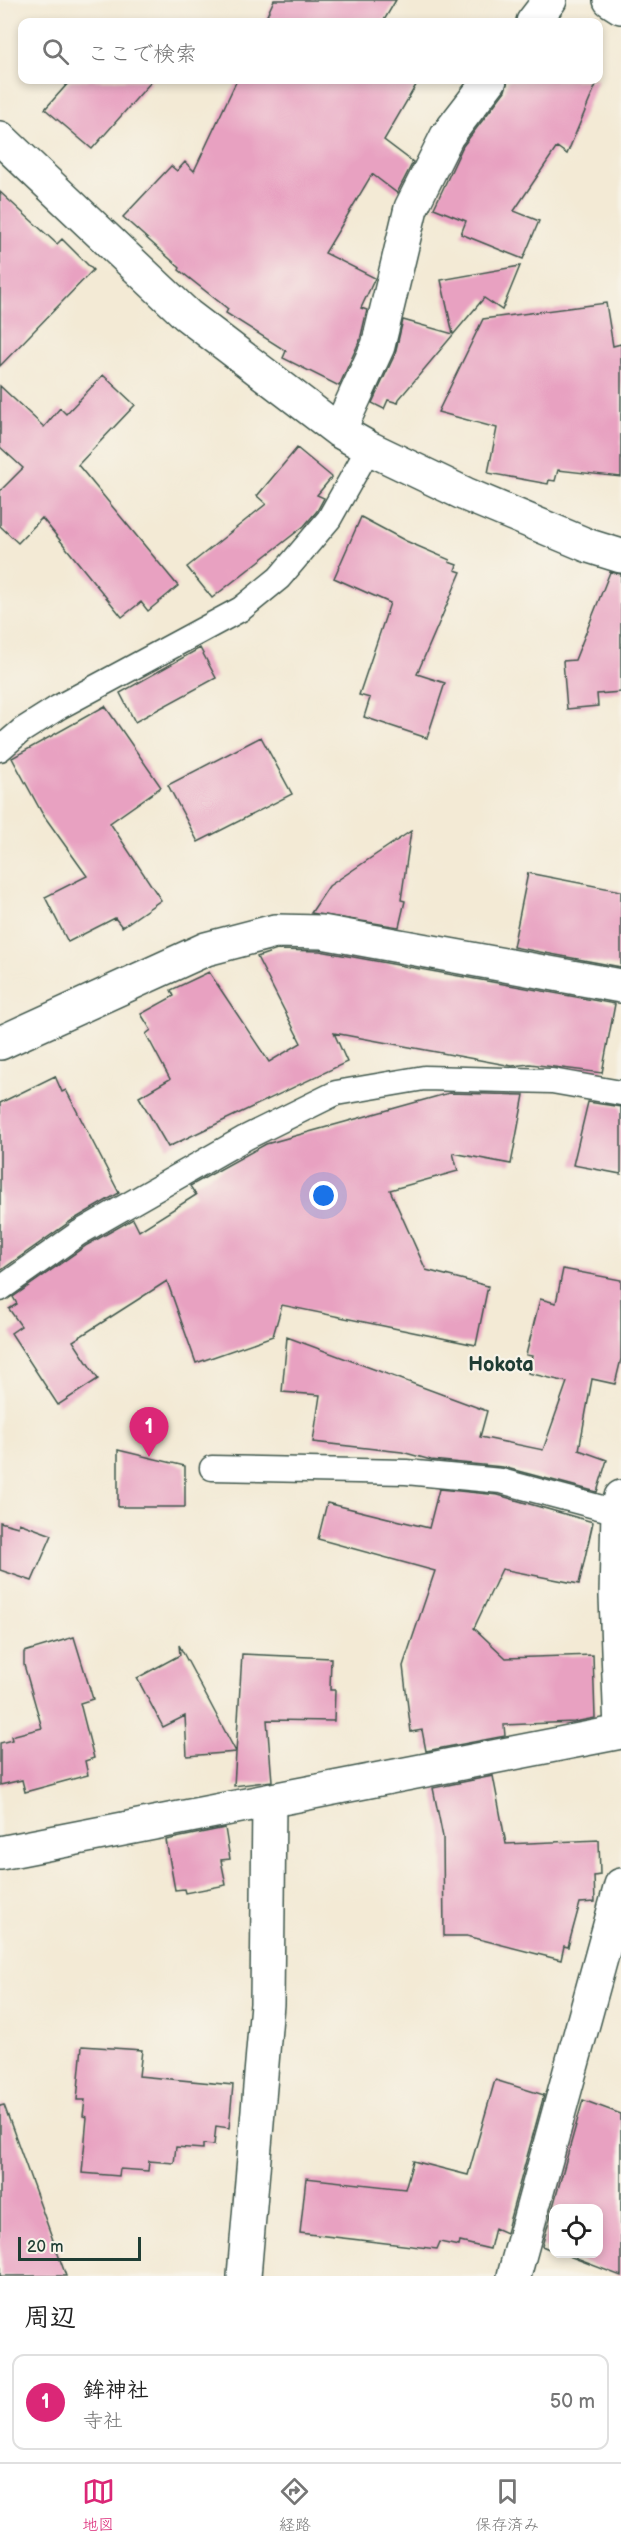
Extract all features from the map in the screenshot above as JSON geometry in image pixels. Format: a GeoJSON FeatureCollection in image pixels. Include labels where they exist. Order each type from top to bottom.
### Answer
{"type":"FeatureCollection","features":[{"type":"Feature","properties":{"kind":"street"},"geometry":{"type":"LineString","coordinates":[[536,18],[550,0]]}},
{"type":"Feature","properties":{"kind":"street"},"geometry":{"type":"LineString","coordinates":[[610,0],[621,7]]}},
{"type":"Feature","properties":{"kind":"street"},"geometry":{"type":"LineString","coordinates":[[339,431],[378,346],[411,208],[447,136],[487,84]]}},
{"type":"Feature","properties":{"kind":"street"},"geometry":{"type":"LineString","coordinates":[[0,138],[187,315],[339,431],[465,494],[589,546],[621,556]]}},
{"type":"Feature","properties":{"kind":"street"},"geometry":{"type":"LineString","coordinates":[[0,1043],[206,949],[275,932],[322,932],[621,986]]}},
{"type":"Feature","properties":{"kind":"street"},"geometry":{"type":"LineString","coordinates":[[0,1853],[621,1731],[616,1596],[620,1507]]}},
{"type":"Feature","properties":{"kind":"street"},"geometry":{"type":"LineString","coordinates":[[244,2276],[267,2004],[269,1801]]}},
{"type":"Feature","properties":{"kind":"street"},"geometry":{"type":"LineString","coordinates":[[514,2276],[621,1885]]}},
{"type":"Feature","properties":{"kind":"lane"},"geometry":{"type":"LineString","coordinates":[[0,749],[21,731],[59,707],[241,609],[279,578],[329,519],[369,448]]}},
{"type":"Feature","properties":{"kind":"lane"},"geometry":{"type":"LineString","coordinates":[[0,1289],[79,1233],[245,1138],[336,1093],[424,1077],[552,1081],[621,1093]]}},
{"type":"Feature","properties":{"kind":"lane"},"geometry":{"type":"LineString","coordinates":[[212,1468],[406,1472],[501,1481],[620,1507]]}},
{"type":"Feature","properties":{"kind":"building"},"geometry":{"type":"Polygon","coordinates":[[[274,0],[396,0],[385,18],[266,18],[274,0]]]}},
{"type":"Feature","properties":{"kind":"building"},"geometry":{"type":"Polygon","coordinates":[[[67,84],[149,84],[92,149],[45,109],[67,84]]]}},
{"type":"Feature","properties":{"kind":"building"},"geometry":{"type":"Polygon","coordinates":[[[235,84],[417,84],[384,140],[413,162],[397,193],[372,174],[325,253],[375,278],[361,308],[367,310],[360,340],[339,386],[283,358],[286,351],[226,313],[228,309],[179,270],[180,268],[123,217],[171,166],[177,171],[185,162],[194,171],[235,84]]]}},
{"type":"Feature","properties":{"kind":"building"},"geometry":{"type":"Polygon","coordinates":[[[507,84],[596,84],[567,154],[557,147],[514,211],[539,221],[523,259],[461,234],[466,221],[434,208],[463,146],[505,91],[507,84]]]}},
{"type":"Feature","properties":{"kind":"building"},"geometry":{"type":"Polygon","coordinates":[[[0,192],[57,244],[62,239],[93,270],[0,366],[0,192]]]}},
{"type":"Feature","properties":{"kind":"building"},"geometry":{"type":"Polygon","coordinates":[[[520,266],[502,310],[484,298],[398,403],[388,400],[384,409],[372,403],[395,354],[403,320],[453,334],[441,280],[520,266]]]}},
{"type":"Feature","properties":{"kind":"building"},"geometry":{"type":"Polygon","coordinates":[[[606,303],[613,346],[621,344],[621,477],[558,470],[555,481],[549,480],[548,484],[488,473],[497,428],[438,412],[483,319],[606,303]]]}},
{"type":"Feature","properties":{"kind":"building"},"geometry":{"type":"Polygon","coordinates":[[[103,375],[135,405],[78,465],[178,586],[148,611],[141,602],[122,617],[42,518],[18,543],[0,526],[0,491],[23,468],[0,447],[0,386],[44,427],[60,408],[66,414],[103,375]]]}},
{"type":"Feature","properties":{"kind":"building"},"geometry":{"type":"Polygon","coordinates":[[[297,448],[332,477],[317,495],[324,498],[317,511],[304,526],[212,598],[187,567],[266,504],[257,496],[297,448]]]}},
{"type":"Feature","properties":{"kind":"building"},"geometry":{"type":"Polygon","coordinates":[[[361,517],[406,541],[450,560],[449,562],[457,565],[455,570],[461,572],[417,674],[445,683],[427,738],[364,717],[370,698],[359,695],[390,603],[334,578],[361,517]]]}},
{"type":"Feature","properties":{"kind":"building"},"geometry":{"type":"Polygon","coordinates":[[[610,572],[621,574],[621,692],[597,694],[598,706],[567,709],[563,661],[575,660],[610,572]]]}},
{"type":"Feature","properties":{"kind":"building"},"geometry":{"type":"Polygon","coordinates":[[[200,648],[216,678],[135,722],[120,693],[200,648]]]}},
{"type":"Feature","properties":{"kind":"building"},"geometry":{"type":"Polygon","coordinates":[[[105,706],[161,787],[110,823],[161,900],[122,927],[115,918],[68,942],[45,897],[87,876],[42,813],[12,758],[105,706]]]}},
{"type":"Feature","properties":{"kind":"building"},"geometry":{"type":"Polygon","coordinates":[[[261,737],[292,794],[198,842],[168,785],[261,737]]]}},
{"type":"Feature","properties":{"kind":"building"},"geometry":{"type":"Polygon","coordinates":[[[411,831],[401,900],[405,901],[399,927],[311,913],[329,886],[411,831]]]}},
{"type":"Feature","properties":{"kind":"building"},"geometry":{"type":"Polygon","coordinates":[[[528,873],[621,891],[621,967],[513,947],[528,873]]]}},
{"type":"Feature","properties":{"kind":"building"},"geometry":{"type":"Polygon","coordinates":[[[277,950],[320,951],[615,1004],[602,1073],[530,1064],[512,1066],[334,1033],[347,1062],[168,1147],[139,1097],[170,1079],[146,1034],[151,1030],[141,1014],[174,996],[171,990],[209,972],[269,1062],[301,1043],[257,957],[277,950]]]}},
{"type":"Feature","properties":{"kind":"building"},"geometry":{"type":"Polygon","coordinates":[[[55,1076],[62,1092],[66,1090],[119,1193],[71,1221],[0,1271],[0,1103],[55,1076]]]}},
{"type":"Feature","properties":{"kind":"building"},"geometry":{"type":"Polygon","coordinates":[[[449,1093],[524,1095],[511,1164],[453,1153],[458,1171],[390,1190],[426,1270],[488,1286],[476,1345],[282,1305],[273,1336],[196,1363],[167,1281],[73,1341],[98,1379],[58,1405],[11,1333],[21,1326],[9,1309],[17,1304],[13,1297],[87,1245],[133,1219],[139,1231],[196,1195],[190,1186],[266,1144],[449,1093]]]}},
{"type":"Feature","properties":{"kind":"building"},"geometry":{"type":"Polygon","coordinates":[[[588,1102],[621,1107],[621,1174],[573,1165],[588,1102]]]}},
{"type":"Feature","properties":{"kind":"building"},"geometry":{"type":"Polygon","coordinates":[[[563,1269],[621,1280],[621,1359],[615,1384],[592,1379],[579,1450],[607,1460],[597,1492],[503,1467],[431,1460],[402,1452],[313,1442],[320,1395],[282,1392],[287,1337],[487,1411],[480,1437],[543,1450],[567,1382],[528,1373],[532,1356],[526,1355],[540,1299],[556,1303],[563,1269]]]}},
{"type":"Feature","properties":{"kind":"building"},"geometry":{"type":"Polygon","coordinates":[[[118,1450],[185,1466],[185,1507],[118,1507],[118,1450]]]}},
{"type":"Feature","properties":{"kind":"building"},"geometry":{"type":"Polygon","coordinates":[[[439,1489],[498,1495],[593,1522],[579,1584],[502,1569],[474,1628],[506,1658],[593,1655],[595,1718],[574,1722],[504,1725],[505,1736],[426,1751],[422,1730],[411,1732],[403,1666],[435,1571],[318,1539],[327,1503],[429,1528],[439,1489]]]}},
{"type":"Feature","properties":{"kind":"building"},"geometry":{"type":"Polygon","coordinates":[[[0,1522],[18,1527],[19,1523],[52,1535],[32,1581],[0,1570],[0,1522]]]}},
{"type":"Feature","properties":{"kind":"building"},"geometry":{"type":"Polygon","coordinates":[[[74,1637],[93,1699],[80,1703],[94,1758],[85,1761],[88,1775],[25,1792],[22,1780],[0,1785],[0,1743],[12,1740],[11,1736],[42,1728],[24,1665],[24,1652],[74,1637]]]}},
{"type":"Feature","properties":{"kind":"building"},"geometry":{"type":"Polygon","coordinates":[[[179,1645],[236,1752],[187,1756],[185,1716],[163,1727],[137,1678],[180,1655],[179,1645]]]}},
{"type":"Feature","properties":{"kind":"building"},"geometry":{"type":"Polygon","coordinates":[[[242,1654],[331,1658],[330,1690],[335,1690],[334,1721],[267,1720],[272,1781],[234,1786],[242,1654]]]}},
{"type":"Feature","properties":{"kind":"building"},"geometry":{"type":"Polygon","coordinates":[[[493,1776],[506,1844],[599,1840],[600,1875],[594,1876],[595,1902],[580,1903],[568,1947],[564,1946],[561,1960],[467,1936],[444,1936],[443,1837],[433,1788],[493,1776]]]}},
{"type":"Feature","properties":{"kind":"building"},"geometry":{"type":"Polygon","coordinates":[[[225,1828],[230,1859],[221,1860],[226,1885],[185,1893],[184,1889],[175,1890],[166,1840],[225,1828]]]}},
{"type":"Feature","properties":{"kind":"building"},"geometry":{"type":"Polygon","coordinates":[[[82,2046],[142,2050],[139,2076],[233,2085],[229,2128],[216,2126],[214,2145],[203,2144],[203,2149],[176,2147],[174,2163],[149,2161],[148,2171],[120,2169],[119,2176],[82,2173],[87,2117],[83,2116],[85,2100],[77,2100],[82,2046]]]}},
{"type":"Feature","properties":{"kind":"building"},"geometry":{"type":"Polygon","coordinates":[[[495,2080],[544,2095],[506,2233],[495,2228],[490,2249],[460,2242],[459,2246],[440,2242],[437,2249],[300,2233],[306,2178],[405,2189],[413,2161],[468,2175],[495,2080]]]}},
{"type":"Feature","properties":{"kind":"building"},"geometry":{"type":"Polygon","coordinates":[[[583,2100],[621,2114],[621,2276],[574,2258],[603,2258],[603,2204],[554,2204],[583,2100]]]}},
{"type":"Feature","properties":{"kind":"building"},"geometry":{"type":"Polygon","coordinates":[[[4,2105],[66,2276],[0,2276],[0,2106],[4,2105]]]}},
{"type":"Feature","properties":{"kind":"building"},"geometry":{"type":"Polygon","coordinates":[[[549,2221],[549,2249],[542,2246],[549,2221]]]}},
{"type":"Feature","properties":{"kind":"place","name":"鉾神社"},"geometry":{"type":"Point","coordinates":[149,1457]}},
{"type":"Feature","properties":{"kind":"district","name":"Hokota"},"geometry":{"type":"Point","coordinates":[501,1365]}}]}
